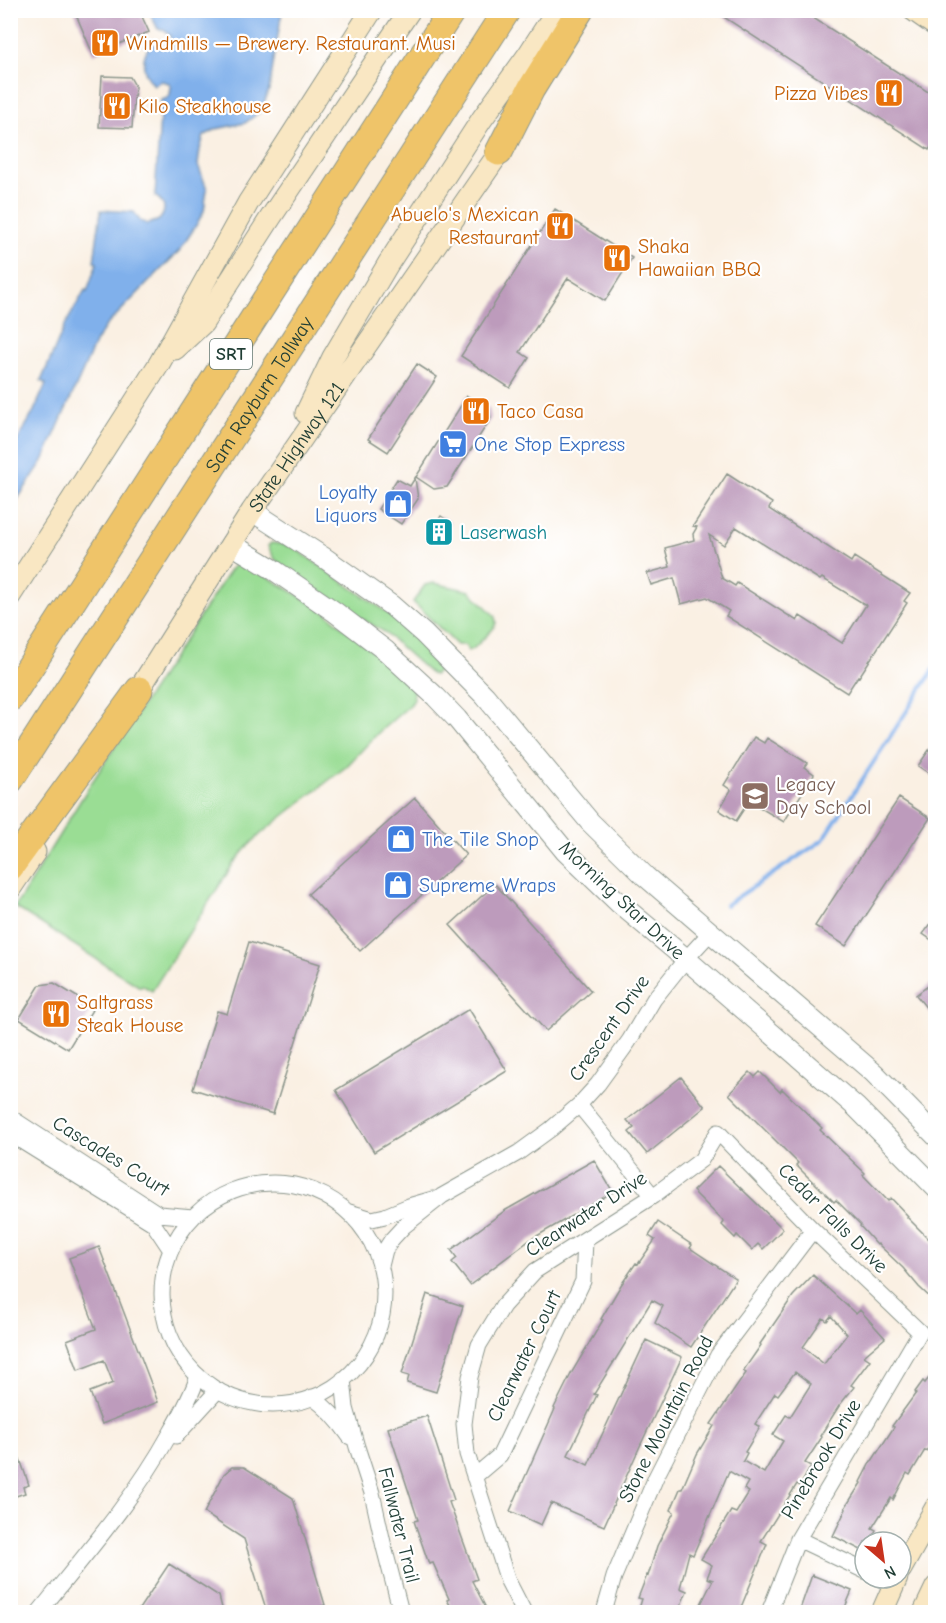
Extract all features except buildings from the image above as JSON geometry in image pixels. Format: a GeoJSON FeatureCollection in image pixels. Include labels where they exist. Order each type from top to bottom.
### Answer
{"type":"FeatureCollection","features":[{"type":"Feature","properties":{"kind":"highway","name":"SRT"},"geometry":{"type":"LineString","coordinates":[[10,698],[452,10]]}},
{"type":"Feature","properties":{"kind":"highway","name":"Sam Rayburn Tollway"},"geometry":{"type":"LineString","coordinates":[[10,780],[507,10]]}},
{"type":"Feature","properties":{"kind":"highway"},"geometry":{"type":"LineString","coordinates":[[499,152],[531,89],[580,10]]}},
{"type":"Feature","properties":{"kind":"highway"},"geometry":{"type":"LineString","coordinates":[[10,867],[139,690]]}},
{"type":"Feature","properties":{"kind":"main road"},"geometry":{"type":"LineString","coordinates":[[10,596],[159,364],[248,203],[372,10]]}},
{"type":"Feature","properties":{"kind":"main road"},"geometry":{"type":"LineString","coordinates":[[159,364],[203,323],[410,10]]}},
{"type":"Feature","properties":{"kind":"main road"},"geometry":{"type":"LineString","coordinates":[[277,473],[333,357],[388,264],[482,119],[557,10]]}},
{"type":"Feature","properties":{"kind":"main road","name":"State Highway 121"},"geometry":{"type":"LineString","coordinates":[[10,889],[277,473],[499,152],[525,120],[594,10]]}},
{"type":"Feature","properties":{"kind":"main road"},"geometry":{"type":"LineString","coordinates":[[913,10],[936,26]]}},
{"type":"Feature","properties":{"kind":"main road"},"geometry":{"type":"LineString","coordinates":[[913,1545],[936,1507]]}},
{"type":"Feature","properties":{"kind":"main road"},"geometry":{"type":"LineString","coordinates":[[924,1612],[936,1587]]}},
{"type":"Feature","properties":{"kind":"main road"},"geometry":{"type":"LineString","coordinates":[[882,1612],[889,1590]]}},
{"type":"Feature","properties":{"kind":"street","name":"Morning Star Drive"},"geometry":{"type":"LineString","coordinates":[[252,511],[326,559],[392,606],[424,634],[486,696],[590,822],[645,876],[874,1074],[936,1136]]}},
{"type":"Feature","properties":{"kind":"street","name":"Morning Star Drive"},"geometry":{"type":"LineString","coordinates":[[231,544],[271,567],[386,651],[457,719],[565,851],[619,903],[856,1107],[936,1188]]}},
{"type":"Feature","properties":{"kind":"street","name":"Crescent Drive"},"geometry":{"type":"LineString","coordinates":[[381,1266],[385,1251],[404,1226],[442,1196],[518,1153],[579,1106],[629,1041],[654,999],[710,933]]}},
{"type":"Feature","properties":{"kind":"street"},"geometry":{"type":"LineString","coordinates":[[579,1106],[653,1196]]}},
{"type":"Feature","properties":{"kind":"street","name":"Cascades Court"},"geometry":{"type":"LineString","coordinates":[[10,1118],[159,1214],[193,1217]]}},
{"type":"Feature","properties":{"kind":"street","name":"Clearwater Drive"},"geometry":{"type":"LineString","coordinates":[[524,1612],[508,1581],[467,1454],[464,1424],[470,1377],[479,1345],[503,1306],[535,1271],[653,1196],[701,1160],[718,1132]]}},
{"type":"Feature","properties":{"kind":"street","name":"Cedar Falls Drive"},"geometry":{"type":"LineString","coordinates":[[718,1132],[813,1230],[920,1332]]}},
{"type":"Feature","properties":{"kind":"street","name":"Cascades Court"},"geometry":{"type":"LineString","coordinates":[[10,1134],[153,1223],[171,1250]]}},
{"type":"Feature","properties":{"kind":"street"},"geometry":{"type":"LineString","coordinates":[[276,1184],[287,1184],[320,1193],[349,1212],[370,1239],[381,1266],[384,1295],[380,1323],[369,1350],[351,1373],[327,1390],[312,1397],[279,1405],[254,1403],[230,1397],[207,1385],[189,1368],[175,1347],[165,1324],[162,1299],[163,1274],[171,1250],[180,1233],[193,1217],[220,1196],[253,1185],[276,1184]]}},
{"type":"Feature","properties":{"kind":"street","name":"Crescent Drive"},"geometry":{"type":"LineString","coordinates":[[349,1212],[372,1219],[442,1196]]}},
{"type":"Feature","properties":{"kind":"street","name":"Stone Mountain Road"},"geometry":{"type":"LineString","coordinates":[[604,1612],[614,1577],[656,1477],[718,1355],[813,1230]]}},
{"type":"Feature","properties":{"kind":"street","name":"Clearwater Court"},"geometry":{"type":"LineString","coordinates":[[474,1477],[500,1455],[583,1281],[585,1241]]}},
{"type":"Feature","properties":{"kind":"street","name":"Pinebrook Drive"},"geometry":{"type":"LineString","coordinates":[[769,1612],[798,1539],[920,1332]]}},
{"type":"Feature","properties":{"kind":"street"},"geometry":{"type":"LineString","coordinates":[[158,1456],[191,1397],[198,1376]]}},
{"type":"Feature","properties":{"kind":"street","name":"Fallwater Trail"},"geometry":{"type":"LineString","coordinates":[[343,1379],[346,1408],[372,1493],[401,1612]]}},
{"type":"Feature","properties":{"kind":"street"},"geometry":{"type":"LineString","coordinates":[[39,1612],[106,1528],[158,1456],[218,1390]]}},
{"type":"Feature","properties":{"kind":"street","name":"Fallwater Trail"},"geometry":{"type":"LineString","coordinates":[[312,1397],[333,1414],[357,1448]]}},
{"type":"Feature","properties":{"kind":"street"},"geometry":{"type":"LineString","coordinates":[[798,1539],[853,1565]]}},
{"type":"Feature","properties":{"kind":"green space"},"geometry":{"type":"Polygon","coordinates":[[[271,543],[293,547],[392,616],[438,658],[439,671],[434,675],[430,673],[383,631],[283,567],[274,558],[268,546],[271,543]]]}},
{"type":"Feature","properties":{"kind":"green space"},"geometry":{"type":"Polygon","coordinates":[[[245,563],[324,611],[412,685],[414,699],[347,766],[247,847],[233,864],[152,991],[142,985],[140,987],[15,907],[90,785],[230,570],[235,565],[241,566],[245,563]]]}},
{"type":"Feature","properties":{"kind":"green space"},"geometry":{"type":"Polygon","coordinates":[[[434,583],[470,591],[495,616],[496,623],[493,629],[473,649],[468,651],[465,645],[457,645],[413,602],[425,585],[434,583]]]}},
{"type":"Feature","properties":{"kind":"water"},"geometry":{"type":"Polygon","coordinates":[[[149,11],[282,11],[269,90],[261,111],[245,123],[216,129],[204,136],[198,165],[207,189],[204,211],[180,250],[105,327],[96,341],[43,461],[11,509],[11,452],[46,384],[41,381],[65,325],[85,290],[87,291],[97,263],[94,262],[101,210],[134,212],[140,221],[148,224],[159,220],[164,210],[163,204],[155,196],[161,99],[170,95],[171,87],[169,83],[161,81],[154,85],[144,70],[144,59],[152,43],[160,48],[168,45],[170,36],[164,30],[158,29],[149,11]]]}},
{"type":"Feature","properties":{"kind":"waterway"},"geometry":{"type":"LineString","coordinates":[[726,905],[823,840],[936,666]]}},
{"type":"Feature","properties":{"kind":"place","name":"Windmills — Brewery. Restaurant. Musi"},"geometry":{"type":"Point","coordinates":[105,43]}},
{"type":"Feature","properties":{"kind":"place","name":"Pizza Vibes"},"geometry":{"type":"Point","coordinates":[889,93]}},
{"type":"Feature","properties":{"kind":"place","name":"Kilo Steakhouse"},"geometry":{"type":"Point","coordinates":[117,106]}},
{"type":"Feature","properties":{"kind":"place","name":"Abuelo's Mexican Restaurant"},"geometry":{"type":"Point","coordinates":[560,226]}},
{"type":"Feature","properties":{"kind":"place","name":"Shaka Hawaiian BBQ"},"geometry":{"type":"Point","coordinates":[617,258]}},
{"type":"Feature","properties":{"kind":"place","name":"Taco Casa"},"geometry":{"type":"Point","coordinates":[476,411]}},
{"type":"Feature","properties":{"kind":"place","name":"One Stop Express"},"geometry":{"type":"Point","coordinates":[453,444]}},
{"type":"Feature","properties":{"kind":"place","name":"Loyalty Liquors"},"geometry":{"type":"Point","coordinates":[398,504]}},
{"type":"Feature","properties":{"kind":"place","name":"Laserwash"},"geometry":{"type":"Point","coordinates":[439,532]}},
{"type":"Feature","properties":{"kind":"place","name":"Legacy Day School"},"geometry":{"type":"Point","coordinates":[755,796]}},
{"type":"Feature","properties":{"kind":"place","name":"The Tile Shop"},"geometry":{"type":"Point","coordinates":[401,839]}},
{"type":"Feature","properties":{"kind":"place","name":"Supreme Wraps"},"geometry":{"type":"Point","coordinates":[398,885]}},
{"type":"Feature","properties":{"kind":"place","name":"Saltgrass Steak House"},"geometry":{"type":"Point","coordinates":[56,1014]}}]}
